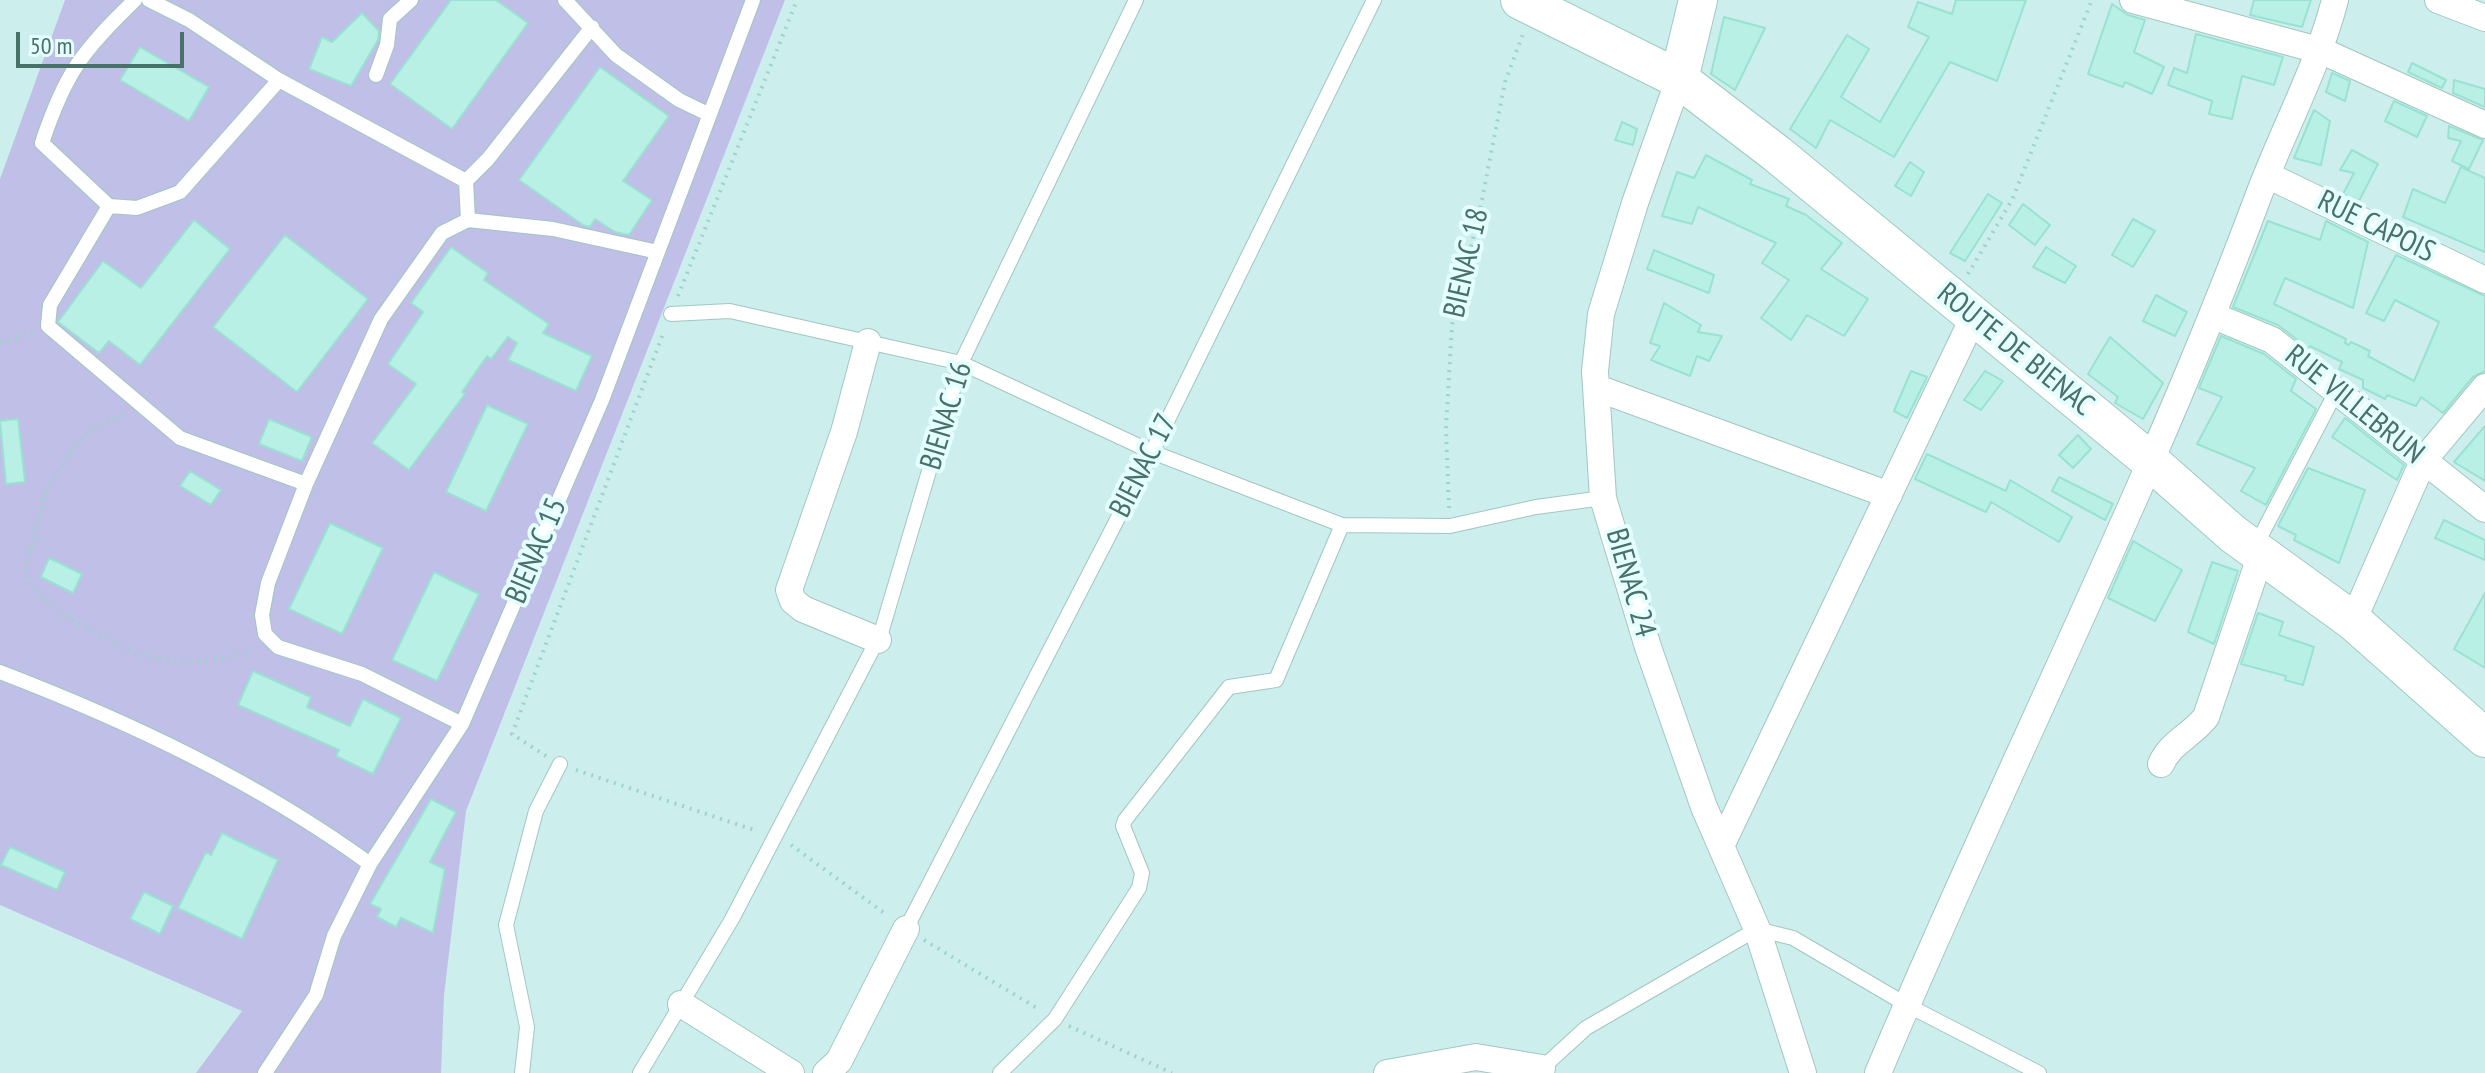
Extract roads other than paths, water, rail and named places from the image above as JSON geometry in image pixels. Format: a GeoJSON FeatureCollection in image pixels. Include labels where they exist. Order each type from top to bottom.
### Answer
{"type":"FeatureCollection","features":[{"type":"Feature","properties":{"kind":"main road"},"geometry":{"type":"LineString","coordinates":[[1679,79],[1698,0]]}},
{"type":"Feature","properties":{"kind":"main road","name":"ROUTE DE BIENAC"},"geometry":{"type":"LineString","coordinates":[[1526,3],[1679,79],[1964,308],[2258,551],[2353,621],[2485,738]]}},
{"type":"Feature","properties":{"kind":"street"},"geometry":{"type":"LineString","coordinates":[[2133,0],[2322,51],[2485,125]]}},
{"type":"Feature","properties":{"kind":"street"},"geometry":{"type":"LineString","coordinates":[[1878,1073],[2214,316],[2267,175],[2322,51],[2335,0]]}},
{"type":"Feature","properties":{"kind":"street"},"geometry":{"type":"LineString","coordinates":[[2438,0],[2485,18]]}},
{"type":"Feature","properties":{"kind":"street","name":"BIENAC 24"},"geometry":{"type":"LineString","coordinates":[[1679,79],[1635,203],[1601,314],[1597,388],[1603,498],[1648,647],[1721,846],[1757,929],[1803,1073]]}},
{"type":"Feature","properties":{"kind":"street","name":"RUE CAPOIS"},"geometry":{"type":"LineString","coordinates":[[2267,175],[2485,280]]}},
{"type":"Feature","properties":{"kind":"street"},"geometry":{"type":"LineString","coordinates":[[1721,846],[1889,495],[1964,308]]}},
{"type":"Feature","properties":{"kind":"street","name":"RUE VILLEBRUN"},"geometry":{"type":"LineString","coordinates":[[2214,316],[2272,340],[2485,509]]}},
{"type":"Feature","properties":{"kind":"street"},"geometry":{"type":"LineString","coordinates":[[868,342],[844,432],[789,590],[793,601],[803,609],[878,640]]}},
{"type":"Feature","properties":{"kind":"street"},"geometry":{"type":"LineString","coordinates":[[2353,621],[2423,461],[2485,387]]}},
{"type":"Feature","properties":{"kind":"street"},"geometry":{"type":"LineString","coordinates":[[1597,388],[1889,495]]}},
{"type":"Feature","properties":{"kind":"street"},"geometry":{"type":"LineString","coordinates":[[2161,764],[2168,749],[2196,730],[2206,717],[2258,551]]}},
{"type":"Feature","properties":{"kind":"street"},"geometry":{"type":"LineString","coordinates":[[826,1073],[839,1061],[906,929]]}},
{"type":"Feature","properties":{"kind":"street"},"geometry":{"type":"LineString","coordinates":[[681,1004],[791,1073]]}},
{"type":"Feature","properties":{"kind":"street"},"geometry":{"type":"LineString","coordinates":[[1387,1073],[1476,1057],[1539,1070]]}},
{"type":"Feature","properties":{"kind":"lane"},"geometry":{"type":"LineString","coordinates":[[135,0],[88,46],[57,96],[42,143],[109,206],[137,208],[180,192],[279,80]]}},
{"type":"Feature","properties":{"kind":"lane"},"geometry":{"type":"LineString","coordinates":[[149,0],[189,20],[279,80],[466,181]]}},
{"type":"Feature","properties":{"kind":"lane"},"geometry":{"type":"LineString","coordinates":[[376,75],[387,45],[390,19],[411,0]]}},
{"type":"Feature","properties":{"kind":"lane"},"geometry":{"type":"LineString","coordinates":[[565,0],[616,55],[645,78],[708,114]]}},
{"type":"Feature","properties":{"kind":"lane","name":"BIENAC 15"},"geometry":{"type":"LineString","coordinates":[[265,1073],[316,995],[334,936],[370,864],[462,724],[602,400],[753,0]]}},
{"type":"Feature","properties":{"kind":"lane","name":"BIENAC 16"},"geometry":{"type":"LineString","coordinates":[[640,1073],[732,919],[878,640],[961,363],[1136,0]]}},
{"type":"Feature","properties":{"kind":"lane","name":"BIENAC 17"},"geometry":{"type":"LineString","coordinates":[[906,929],[1152,452],[1374,0]]}},
{"type":"Feature","properties":{"kind":"lane"},"geometry":{"type":"LineString","coordinates":[[468,220],[466,181],[488,159],[592,27]]}},
{"type":"Feature","properties":{"kind":"lane"},"geometry":{"type":"LineString","coordinates":[[109,206],[50,305],[48,326],[180,438],[306,484]]}},
{"type":"Feature","properties":{"kind":"lane"},"geometry":{"type":"LineString","coordinates":[[462,724],[362,674],[278,647],[265,634],[262,615],[268,583],[306,484],[381,319],[442,233],[468,220],[553,229],[658,252]]}},
{"type":"Feature","properties":{"kind":"lane"},"geometry":{"type":"LineString","coordinates":[[671,314],[730,311],[961,363],[1152,452],[1342,525],[1450,526],[1536,507],[1603,498]]}},
{"type":"Feature","properties":{"kind":"lane"},"geometry":{"type":"LineString","coordinates":[[2258,551],[2337,390]]}},
{"type":"Feature","properties":{"kind":"lane"},"geometry":{"type":"LineString","coordinates":[[1000,1073],[1055,1019],[1142,881],[1123,826],[1125,820],[1229,687],[1276,680],[1342,525]]}},
{"type":"Feature","properties":{"kind":"lane"},"geometry":{"type":"LineString","coordinates":[[0,672],[48,690],[271,796],[370,864]]}},
{"type":"Feature","properties":{"kind":"lane"},"geometry":{"type":"LineString","coordinates":[[522,1073],[527,1027],[506,925],[536,811],[560,764]]}},
{"type":"Feature","properties":{"kind":"lane"},"geometry":{"type":"LineString","coordinates":[[1539,1070],[1586,1028],[1757,929],[1793,938],[1907,1005],[2039,1073]]}}]}
